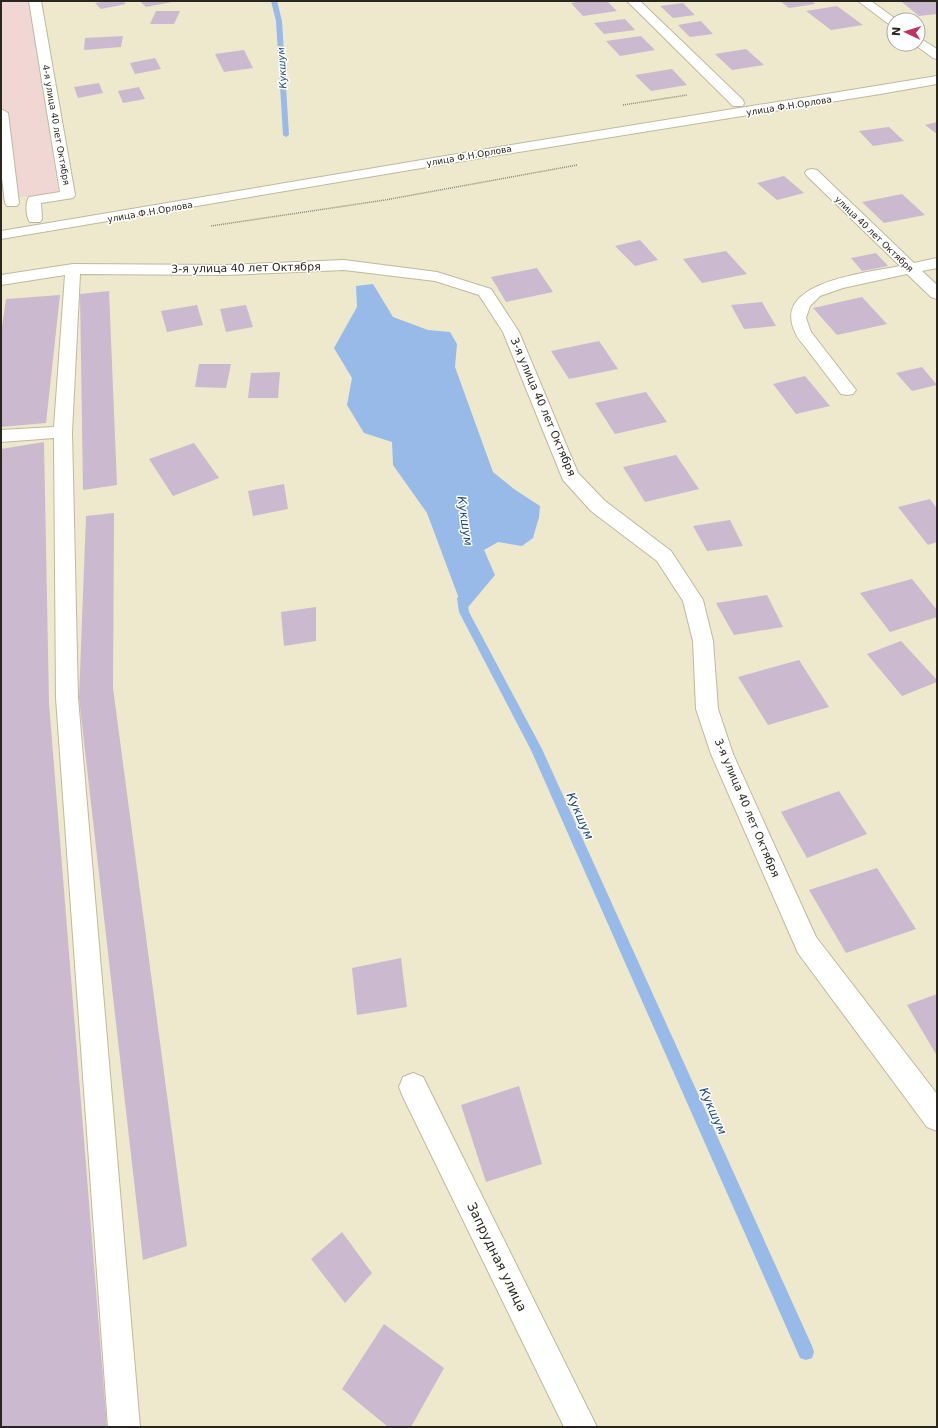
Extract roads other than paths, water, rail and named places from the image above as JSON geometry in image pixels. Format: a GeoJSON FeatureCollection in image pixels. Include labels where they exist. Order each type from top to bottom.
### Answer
{"type":"FeatureCollection","features":[{"type":"Feature","properties":{"kind":"main road","name":"4-я улица 40 лет Октября"},"geometry":{"type":"LineString","coordinates":[[34,200],[68,196],[35,1]]}},
{"type":"Feature","properties":{"kind":"main road"},"geometry":{"type":"LineString","coordinates":[[633,1],[738,103]]}},
{"type":"Feature","properties":{"kind":"main road"},"geometry":{"type":"LineString","coordinates":[[864,1],[886,17]]}},
{"type":"Feature","properties":{"kind":"main road"},"geometry":{"type":"LineString","coordinates":[[926,47],[937,55]]}},
{"type":"Feature","properties":{"kind":"main road","name":"улица Ф.Н.Орлова"},"geometry":{"type":"LineString","coordinates":[[1,224],[149,202],[387,159],[937,70]]}},
{"type":"Feature","properties":{"kind":"main road","name":"улица Ф.Н.Орлова"},"geometry":{"type":"LineString","coordinates":[[1,235],[120,218],[486,153],[747,113],[937,80]]}},
{"type":"Feature","properties":{"kind":"main road"},"geometry":{"type":"LineString","coordinates":[[1,113],[7,203],[34,200],[35,219]]}},
{"type":"Feature","properties":{"kind":"main road","name":"улица 40 лет Октября"},"geometry":{"type":"LineString","coordinates":[[812,173],[937,294]]}},
{"type":"Feature","properties":{"kind":"main road"},"geometry":{"type":"LineString","coordinates":[[847,390],[804,333],[798,318],[802,304],[814,293],[840,284],[937,263]]}},
{"type":"Feature","properties":{"kind":"main road","name":"3-я улица 40 лет Октября"},"geometry":{"type":"LineString","coordinates":[[1,280],[74,269],[227,270],[344,265],[437,277],[485,292],[511,332],[570,476],[598,506],[664,556],[692,600],[703,641],[707,709],[722,754],[807,945],[937,1117]]}},
{"type":"Feature","properties":{"kind":"main road"},"geometry":{"type":"LineString","coordinates":[[74,269],[63,432],[66,698],[124,1427]]}},
{"type":"Feature","properties":{"kind":"main road"},"geometry":{"type":"LineString","coordinates":[[1,436],[63,432]]}},
{"type":"Feature","properties":{"kind":"main road","name":"Запрудная улица"},"geometry":{"type":"LineString","coordinates":[[413,1087],[581,1427]]}},
{"type":"Feature","properties":{"kind":"water"},"geometry":{"type":"Polygon","coordinates":[[[373,284],[393,317],[428,330],[450,332],[457,344],[455,367],[493,472],[514,489],[540,506],[539,517],[533,538],[522,546],[498,542],[484,550],[495,575],[464,612],[427,513],[393,465],[392,442],[364,433],[347,405],[352,378],[334,348],[357,307],[356,286],[373,284]]]}},
{"type":"Feature","properties":{"kind":"waterway","name":"Кукшум"},"geometry":{"type":"LineString","coordinates":[[274,1],[279,21],[286,135]]}},
{"type":"Feature","properties":{"kind":"waterway","name":"Кукшум"},"geometry":{"type":"LineString","coordinates":[[462,598],[464,612],[536,749],[806,1352]]}}]}
